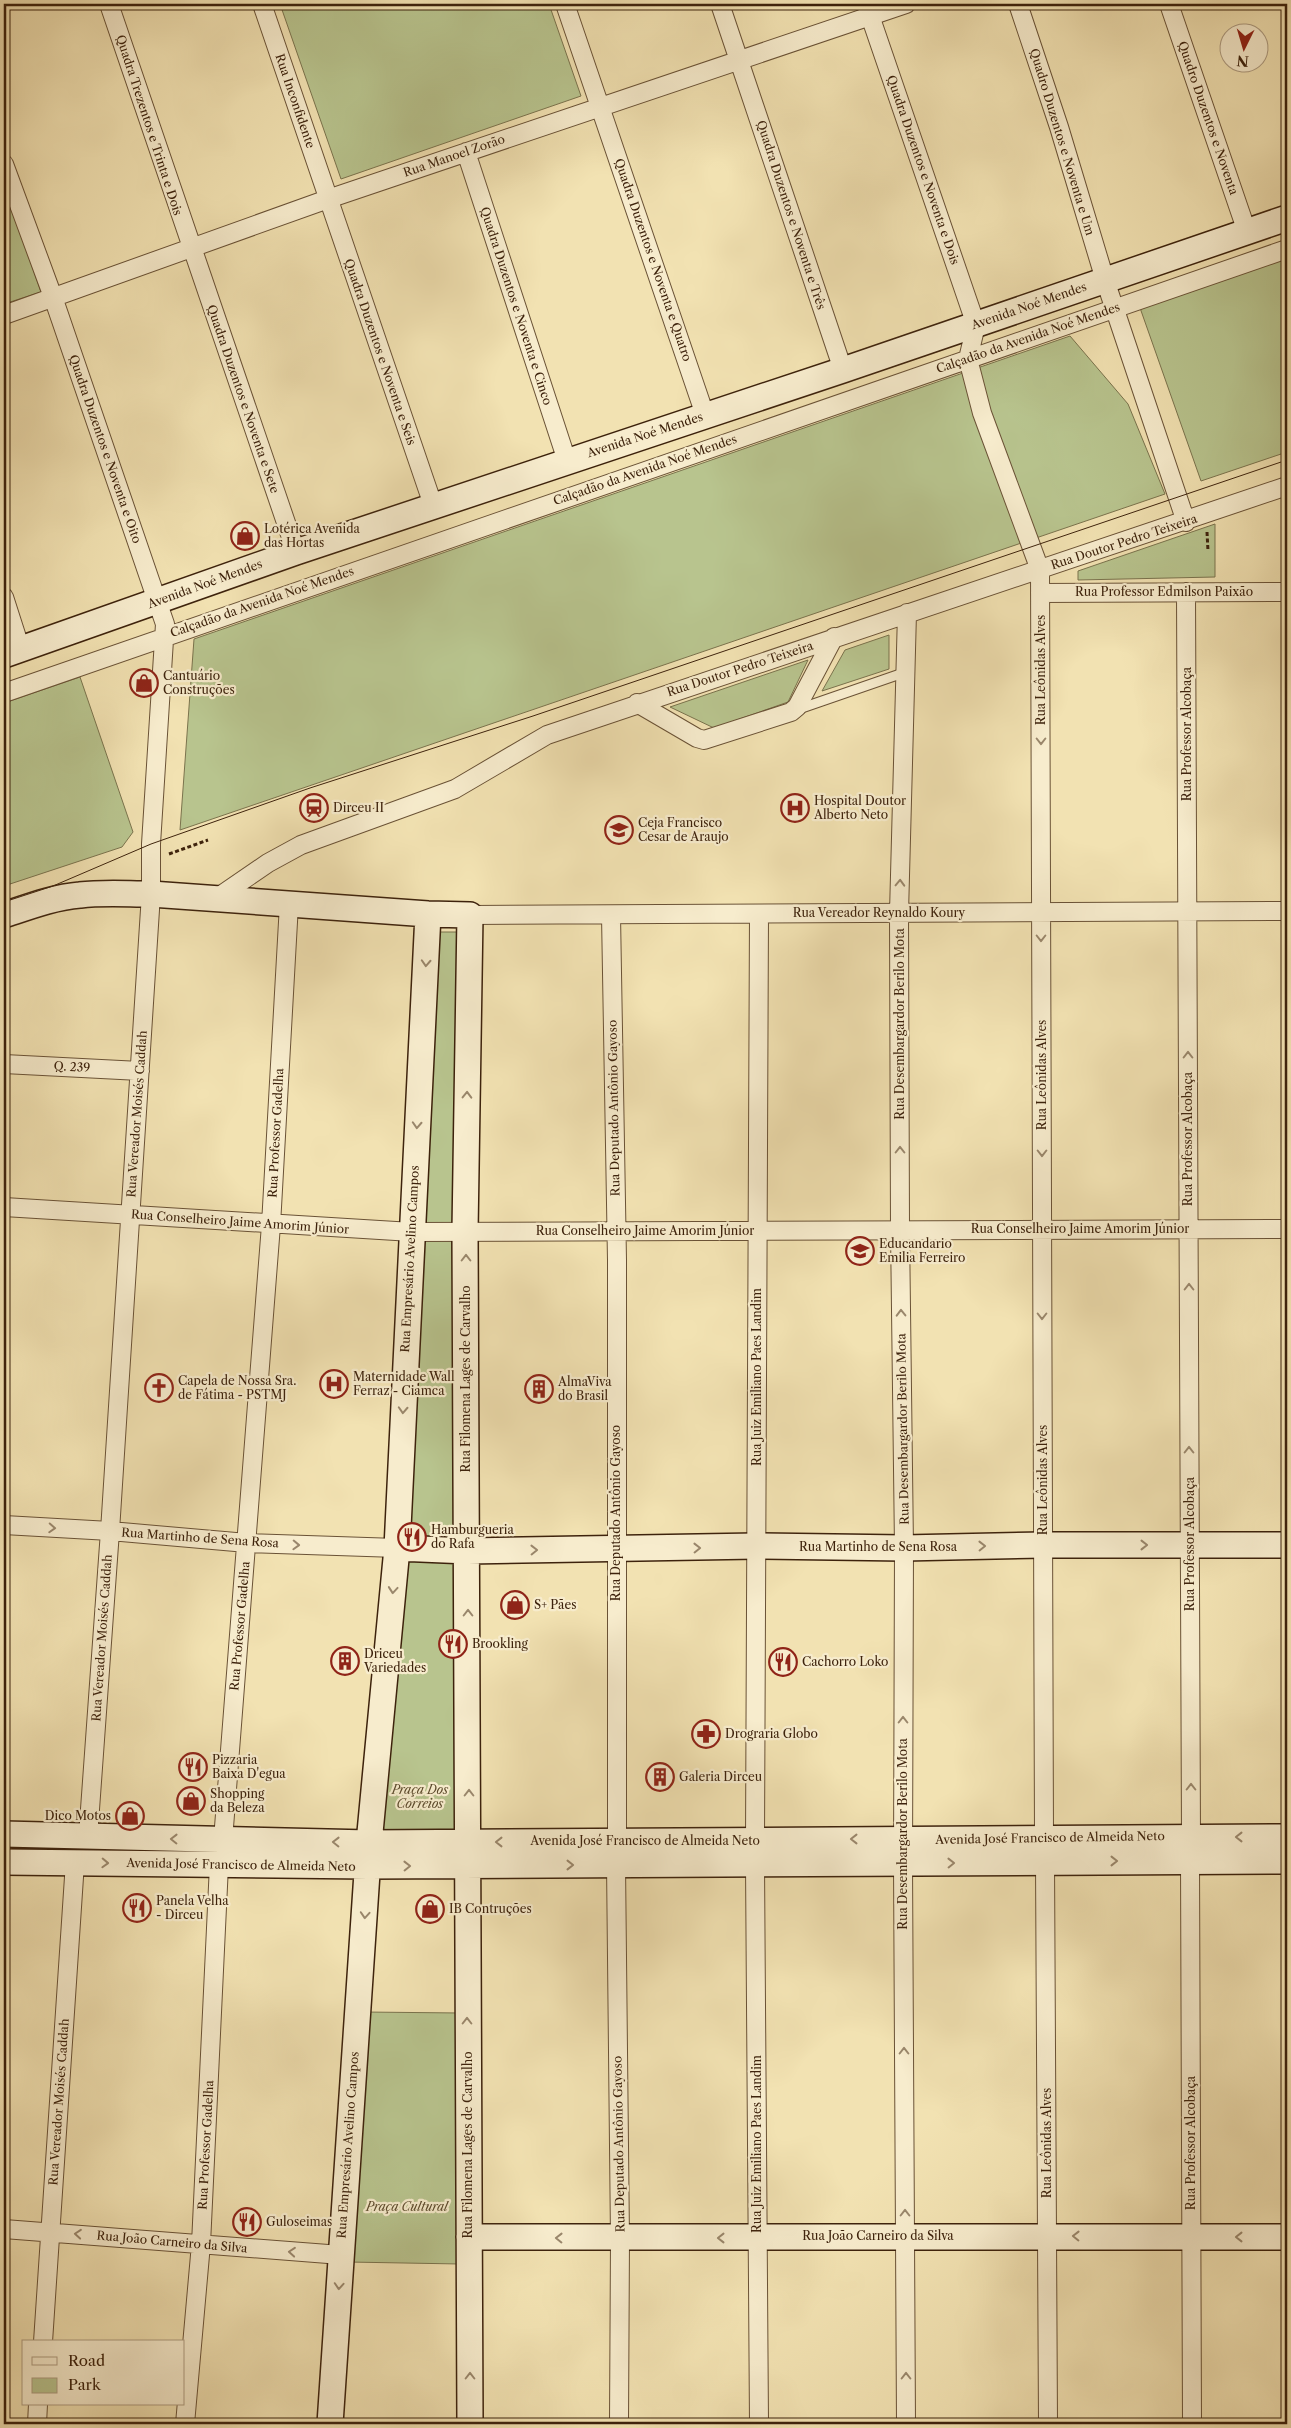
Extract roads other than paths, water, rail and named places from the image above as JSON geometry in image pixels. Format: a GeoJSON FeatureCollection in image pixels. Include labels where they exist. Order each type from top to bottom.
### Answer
{"type":"FeatureCollection","features":[{"type":"Feature","properties":{"kind":"street","name":"Quadra Trezentos e Trinta e Dois"},"geometry":{"type":"LineString","coordinates":[[109,4],[190,247]]}},
{"type":"Feature","properties":{"kind":"street","name":"Rua Inconfidente"},"geometry":{"type":"LineString","coordinates":[[262,4],[328,199]]}},
{"type":"Feature","properties":{"kind":"street","name":"Quadra Duzentos e Noventa e Quatro"},"geometry":{"type":"LineString","coordinates":[[565,4],[705,414]]}},
{"type":"Feature","properties":{"kind":"street","name":"Quadra Duzentos e Noventa e Três"},"geometry":{"type":"LineString","coordinates":[[720,4],[843,370]]}},
{"type":"Feature","properties":{"kind":"street","name":"Rua Manoel Zorão"},"geometry":{"type":"LineString","coordinates":[[4,314],[328,199],[739,60],[868,10],[906,4]]}},
{"type":"Feature","properties":{"kind":"street","name":"Quadro Duzentos e Noventa e Um"},"geometry":{"type":"LineString","coordinates":[[1018,4],[1059,127],[1114,308],[1186,522]]}},
{"type":"Feature","properties":{"kind":"street","name":"Quadro Duzentos e Noventa"},"geometry":{"type":"LineString","coordinates":[[1169,4],[1247,232]]}},
{"type":"Feature","properties":{"kind":"street","name":"Quadra Duzentos e Noventa e Dois"},"geometry":{"type":"LineString","coordinates":[[868,10],[976,325]]}},
{"type":"Feature","properties":{"kind":"street","name":"Quadra Duzentos e Noventa e Cinco"},"geometry":{"type":"LineString","coordinates":[[466,152],[567,461]]}},
{"type":"Feature","properties":{"kind":"street","name":"Quadra Duzentos e Noventa e Oito"},"geometry":{"type":"LineString","coordinates":[[4,164],[53,297],[157,601]]}},
{"type":"Feature","properties":{"kind":"street","name":"Quadra Duzentos e Noventa e Seis"},"geometry":{"type":"LineString","coordinates":[[328,199],[433,505]]}},
{"type":"Feature","properties":{"kind":"street","name":"Avenida Noé Mendes"},"geometry":{"type":"LineString","coordinates":[[12,653],[433,505],[843,370],[1287,218]]}},
{"type":"Feature","properties":{"kind":"street","name":"Quadra Duzentos e Noventa e Sete"},"geometry":{"type":"LineString","coordinates":[[190,247],[296,552]]}},
{"type":"Feature","properties":{"kind":"street","name":"Calçadão da Avenida Noé Mendes"},"geometry":{"type":"LineString","coordinates":[[4,693],[1287,249]]}},
{"type":"Feature","properties":{"kind":"street","name":"Rua Leônidas Alves"},"geometry":{"type":"LineString","coordinates":[[976,325],[968,359],[982,414],[1040,570],[1044,1850],[1048,2424]]}},
{"type":"Feature","properties":{"kind":"street","name":"Rua Doutor Pedro Teixeira"},"geometry":{"type":"LineString","coordinates":[[214,900],[268,864],[301,845],[455,788],[547,735],[907,613],[1186,522],[1287,486]]}},
{"type":"Feature","properties":{"kind":"street","name":"Rua Professor Alcobaça"},"geometry":{"type":"LineString","coordinates":[[1186,592],[1191,1836]]}},
{"type":"Feature","properties":{"kind":"street","name":"Rua Professor Edmilson Paixão"},"geometry":{"type":"LineString","coordinates":[[1040,593],[1287,592]]}},
{"type":"Feature","properties":{"kind":"street"},"geometry":{"type":"LineString","coordinates":[[4,597],[12,653]]}},
{"type":"Feature","properties":{"kind":"street","name":"Rua Vereador Moisés Caddah"},"geometry":{"type":"LineString","coordinates":[[88,1837],[110,1531],[151,894],[151,844],[165,636],[165,624],[157,601]]}},
{"type":"Feature","properties":{"kind":"street","name":"Rua Desembargardor Berilo Mota"},"geometry":{"type":"LineString","coordinates":[[906,2424],[902,1839],[904,1548],[899,913],[907,613]]}},
{"type":"Feature","properties":{"kind":"street"},"geometry":{"type":"LineString","coordinates":[[637,703],[697,738],[704,740],[791,712],[802,701],[834,638]]}},
{"type":"Feature","properties":{"kind":"street"},"geometry":{"type":"LineString","coordinates":[[4,915],[38,904],[79,895],[105,893],[151,894],[214,900],[470,915]]}},
{"type":"Feature","properties":{"kind":"street","name":"Rua Professor Gadelha"},"geometry":{"type":"LineString","coordinates":[[223,1840],[271,1225],[289,904]]}},
{"type":"Feature","properties":{"kind":"street","name":"Rua Vereador Reynaldo Koury"},"geometry":{"type":"LineString","coordinates":[[470,915],[1287,911]]}},
{"type":"Feature","properties":{"kind":"street","name":"Rua Empresário Avelino Campos"},"geometry":{"type":"LineString","coordinates":[[330,2424],[368,1854],[397,1548],[428,914]]}},
{"type":"Feature","properties":{"kind":"street","name":"Rua Juiz Emiliano Paes Landim"},"geometry":{"type":"LineString","coordinates":[[759,914],[755,1852],[759,2424]]}},
{"type":"Feature","properties":{"kind":"street","name":"Rua Filomena Lages de Carvalho"},"geometry":{"type":"LineString","coordinates":[[470,915],[465,1231],[468,1551],[470,2424]]}},
{"type":"Feature","properties":{"kind":"street","name":"Rua Deputado Antônio Gayoso"},"geometry":{"type":"LineString","coordinates":[[611,915],[616,1231],[616,1853],[620,2239],[619,2424]]}},
{"type":"Feature","properties":{"kind":"street","name":"Q. 239"},"geometry":{"type":"LineString","coordinates":[[4,1064],[140,1071]]}},
{"type":"Feature","properties":{"kind":"street","name":"Rua Conselheiro Jaime Amorim Júnior"},"geometry":{"type":"LineString","coordinates":[[4,1207],[271,1225],[412,1232],[1042,1228],[1287,1229]]}},
{"type":"Feature","properties":{"kind":"street","name":"Rua Martinho de Sena Rosa"},"geometry":{"type":"LineString","coordinates":[[4,1525],[110,1531],[247,1543],[468,1551],[756,1546],[904,1548],[1043,1545],[1287,1545]]}},
{"type":"Feature","properties":{"kind":"street","name":"Avenida José Francisco de Almeida Neto"},"geometry":{"type":"LineString","coordinates":[[4,1834],[223,1840],[368,1854]]}},
{"type":"Feature","properties":{"kind":"street","name":"Avenida José Francisco de Almeida Neto"},"geometry":{"type":"LineString","coordinates":[[755,1852],[903,1864],[1191,1836],[1287,1837]]}},
{"type":"Feature","properties":{"kind":"street","name":"Avenida José Francisco de Almeida Neto"},"geometry":{"type":"LineString","coordinates":[[4,1862],[219,1865],[368,1854],[755,1852],[902,1839],[1190,1861],[1287,1861]]}},
{"type":"Feature","properties":{"kind":"street","name":"Rua Professor Alcobaça"},"geometry":{"type":"LineString","coordinates":[[1190,1861],[1192,2424]]}},
{"type":"Feature","properties":{"kind":"street","name":"Rua Vereador Moisés Caddah"},"geometry":{"type":"LineString","coordinates":[[43,2340],[75,1862]]}},
{"type":"Feature","properties":{"kind":"street","name":"Rua Professor Gadelha"},"geometry":{"type":"LineString","coordinates":[[185,2424],[201,2244],[219,1865]]}},
{"type":"Feature","properties":{"kind":"street","name":"Rua João Carneiro da Silva"},"geometry":{"type":"LineString","coordinates":[[4,2229],[341,2256]]}},
{"type":"Feature","properties":{"kind":"street","name":"Rua João Carneiro da Silva"},"geometry":{"type":"LineString","coordinates":[[469,2237],[620,2239],[905,2236],[1287,2237]]}},
{"type":"Feature","properties":{"kind":"street"},"geometry":{"type":"LineString","coordinates":[[37,2424],[38,2406]]}},
{"type":"Feature","properties":{"kind":"lane"},"geometry":{"type":"LineString","coordinates":[[791,712],[906,672]]}},
{"type":"Feature","properties":{"kind":"tram line"},"geometry":{"type":"LineString","coordinates":[[4,902],[53,886],[151,844],[310,788],[533,716],[1287,460]]}},
{"type":"Feature","properties":{"kind":"place","name":"Lotérica Avenida das Hortas"},"geometry":{"type":"Point","coordinates":[245,536]}},
{"type":"Feature","properties":{"kind":"place","name":"Cantuário Construções"},"geometry":{"type":"Point","coordinates":[144,683]}},
{"type":"Feature","properties":{"kind":"place","name":"Dirceu II"},"geometry":{"type":"Point","coordinates":[314,808]}},
{"type":"Feature","properties":{"kind":"place","name":"Hospital Doutor Alberto Neto"},"geometry":{"type":"Point","coordinates":[795,808]}},
{"type":"Feature","properties":{"kind":"place","name":"Ceja Francisco Cesar de Araujo"},"geometry":{"type":"Point","coordinates":[619,830]}},
{"type":"Feature","properties":{"kind":"place","name":"Educandario Emilia Ferreiro"},"geometry":{"type":"Point","coordinates":[860,1251]}},
{"type":"Feature","properties":{"kind":"place","name":"Maternidade Wall Ferraz - Ciamca"},"geometry":{"type":"Point","coordinates":[334,1384]}},
{"type":"Feature","properties":{"kind":"place","name":"Capela de Nossa Sra. de Fátima - PSTMJ"},"geometry":{"type":"Point","coordinates":[159,1388]}},
{"type":"Feature","properties":{"kind":"place","name":"AlmaViva do Brasil"},"geometry":{"type":"Point","coordinates":[539,1389]}},
{"type":"Feature","properties":{"kind":"place","name":"Hamburgueria do Rafa"},"geometry":{"type":"Point","coordinates":[412,1537]}},
{"type":"Feature","properties":{"kind":"place","name":"S+ Pães"},"geometry":{"type":"Point","coordinates":[515,1605]}},
{"type":"Feature","properties":{"kind":"place","name":"Brookling"},"geometry":{"type":"Point","coordinates":[453,1644]}},
{"type":"Feature","properties":{"kind":"place","name":"Driceu Variedades"},"geometry":{"type":"Point","coordinates":[345,1661]}},
{"type":"Feature","properties":{"kind":"place","name":"Cachorro Loko"},"geometry":{"type":"Point","coordinates":[783,1662]}},
{"type":"Feature","properties":{"kind":"place","name":"Drograria Globo"},"geometry":{"type":"Point","coordinates":[706,1734]}},
{"type":"Feature","properties":{"kind":"place","name":"Pizzaria Baixa D'egua"},"geometry":{"type":"Point","coordinates":[193,1767]}},
{"type":"Feature","properties":{"kind":"place","name":"Galeria Dirceu"},"geometry":{"type":"Point","coordinates":[660,1777]}},
{"type":"Feature","properties":{"kind":"place","name":"Shopping da Beleza"},"geometry":{"type":"Point","coordinates":[191,1801]}},
{"type":"Feature","properties":{"kind":"place","name":"Dico Motos"},"geometry":{"type":"Point","coordinates":[130,1816]}},
{"type":"Feature","properties":{"kind":"place","name":"Panela Velha - Dirceu"},"geometry":{"type":"Point","coordinates":[137,1908]}},
{"type":"Feature","properties":{"kind":"place","name":"IB Contruções"},"geometry":{"type":"Point","coordinates":[430,1909]}},
{"type":"Feature","properties":{"kind":"place","name":"Guloseimas"},"geometry":{"type":"Point","coordinates":[247,2222]}},
{"type":"Feature","properties":{"kind":"park label","name":"Praça Dos Correios"},"geometry":{"type":"Point","coordinates":[420,1797]}},
{"type":"Feature","properties":{"kind":"park label","name":"Praça Cultural"},"geometry":{"type":"Point","coordinates":[407,2207]}}]}
